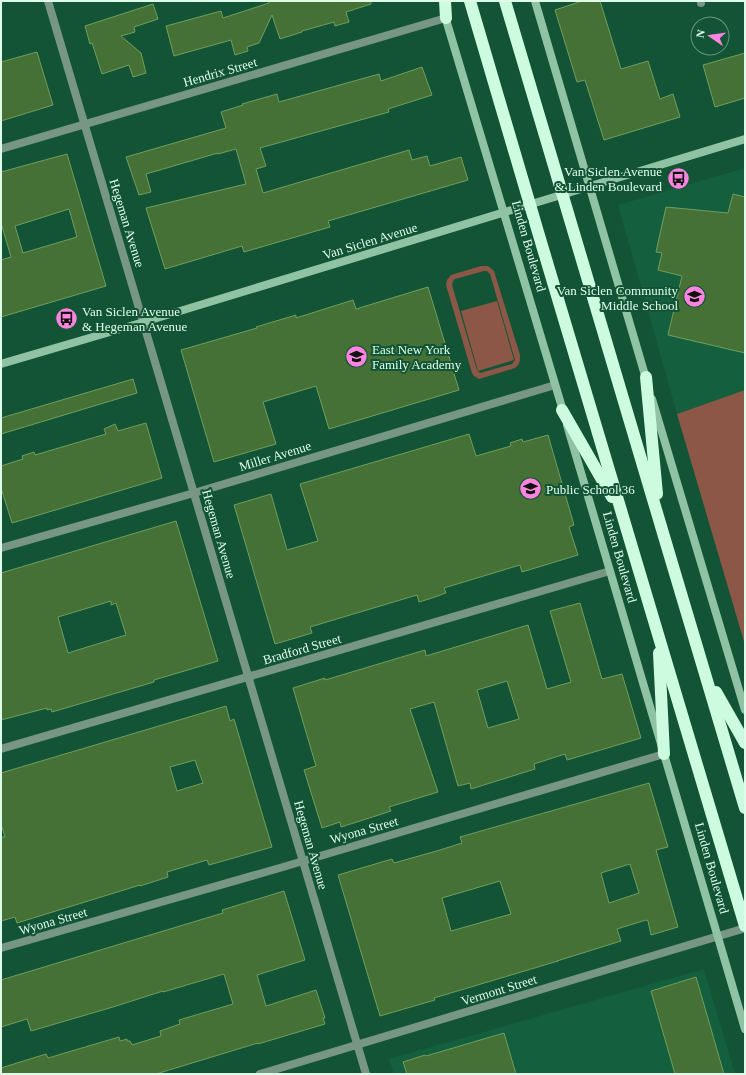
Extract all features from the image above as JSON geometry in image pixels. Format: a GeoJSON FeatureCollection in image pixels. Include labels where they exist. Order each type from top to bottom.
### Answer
{"type":"FeatureCollection","features":[{"type":"Feature","properties":{"kind":"highway"},"geometry":{"type":"LineString","coordinates":[[444,1],[446,18]]}},
{"type":"Feature","properties":{"kind":"highway","name":"Linden Boulevard"},"geometry":{"type":"LineString","coordinates":[[470,1],[745,927]]}},
{"type":"Feature","properties":{"kind":"highway"},"geometry":{"type":"LineString","coordinates":[[505,1],[745,808]]}},
{"type":"Feature","properties":{"kind":"highway"},"geometry":{"type":"LineString","coordinates":[[646,378],[660,521]]}},
{"type":"Feature","properties":{"kind":"highway"},"geometry":{"type":"LineString","coordinates":[[562,410],[623,516]]}},
{"type":"Feature","properties":{"kind":"highway"},"geometry":{"type":"LineString","coordinates":[[658,633],[664,754]]}},
{"type":"Feature","properties":{"kind":"highway"},"geometry":{"type":"LineString","coordinates":[[705,674],[745,743]]}},
{"type":"Feature","properties":{"kind":"street","name":"Hegeman Avenue"},"geometry":{"type":"LineString","coordinates":[[48,1],[366,1074]]}},
{"type":"Feature","properties":{"kind":"street","name":"Linden Boulevard"},"geometry":{"type":"LineString","coordinates":[[441,1],[745,1029]]}},
{"type":"Feature","properties":{"kind":"street"},"geometry":{"type":"LineString","coordinates":[[535,1],[745,710]]}},
{"type":"Feature","properties":{"kind":"street","name":"Hendrix Street"},"geometry":{"type":"LineString","coordinates":[[1,149],[446,18]]}},
{"type":"Feature","properties":{"kind":"street","name":"Van Siclen Avenue"},"geometry":{"type":"LineString","coordinates":[[1,364],[745,139]]}},
{"type":"Feature","properties":{"kind":"street","name":"Miller Avenue"},"geometry":{"type":"LineString","coordinates":[[1,548],[194,493],[555,385]]}},
{"type":"Feature","properties":{"kind":"street","name":"Bradford Street"},"geometry":{"type":"LineString","coordinates":[[1,749],[610,572]]}},
{"type":"Feature","properties":{"kind":"street","name":"Wyona Street"},"geometry":{"type":"LineString","coordinates":[[1,948],[303,861],[664,754]]}},
{"type":"Feature","properties":{"kind":"street","name":"Vermont Street"},"geometry":{"type":"LineString","coordinates":[[260,1074],[745,927]]}},
{"type":"Feature","properties":{"kind":"shaded area","name":"Van Siclen Community Middle School"},"geometry":{"type":"Polygon","coordinates":[[[745,168],[745,390],[677,414],[618,205],[745,168]]]}},
{"type":"Feature","properties":{"kind":"shaded area"},"geometry":{"type":"Polygon","coordinates":[[[481,266],[488,266],[494,271],[520,355],[518,366],[479,379],[474,376],[446,285],[447,280],[451,275],[481,266]],[[487,271],[455,279],[452,285],[477,370],[480,373],[512,364],[515,360],[490,274],[487,271]]]}},
{"type":"Feature","properties":{"kind":"shaded area"},"geometry":{"type":"Polygon","coordinates":[[[497,301],[514,360],[478,371],[461,311],[497,301]]]}},
{"type":"Feature","properties":{"kind":"shaded area"},"geometry":{"type":"Polygon","coordinates":[[[745,390],[745,645],[677,414],[745,390]]]}},
{"type":"Feature","properties":{"kind":"shaded area"},"geometry":{"type":"Polygon","coordinates":[[[704,969],[735,1074],[394,1074],[389,1059],[704,969]]]}},
{"type":"Feature","properties":{"kind":"building"},"geometry":{"type":"Polygon","coordinates":[[[268,1],[371,1],[371,4],[346,12],[349,22],[335,26],[334,22],[280,39],[272,15],[259,43],[247,47],[248,51],[235,55],[231,40],[174,56],[166,26],[221,11],[223,18],[269,3],[268,1]]]}},
{"type":"Feature","properties":{"kind":"building"},"geometry":{"type":"Polygon","coordinates":[[[582,1],[600,1],[621,69],[648,61],[660,99],[673,94],[680,117],[604,140],[585,80],[577,82],[555,10],[582,1]]]}},
{"type":"Feature","properties":{"kind":"building"},"geometry":{"type":"Polygon","coordinates":[[[153,4],[158,19],[134,27],[135,32],[121,36],[141,53],[146,73],[133,77],[129,65],[102,74],[92,43],[90,44],[85,26],[153,4]]]}},
{"type":"Feature","properties":{"kind":"building"},"geometry":{"type":"Polygon","coordinates":[[[37,52],[53,105],[1,121],[1,62],[37,52]]]}},
{"type":"Feature","properties":{"kind":"building"},"geometry":{"type":"Polygon","coordinates":[[[745,53],[745,98],[715,107],[703,65],[745,53]]]}},
{"type":"Feature","properties":{"kind":"building"},"geometry":{"type":"Polygon","coordinates":[[[422,67],[432,95],[388,109],[389,112],[260,148],[266,166],[256,169],[263,193],[409,150],[412,160],[427,156],[430,166],[461,157],[468,180],[328,221],[330,227],[244,252],[242,246],[165,269],[146,208],[246,184],[236,149],[146,174],[151,192],[139,195],[126,157],[226,128],[221,112],[243,105],[242,104],[277,94],[279,102],[379,74],[381,81],[422,67]]]}},
{"type":"Feature","properties":{"kind":"building"},"geometry":{"type":"Polygon","coordinates":[[[67,154],[106,286],[1,317],[1,260],[11,257],[1,223],[1,172],[67,154]],[[69,209],[15,226],[23,253],[77,237],[69,209]]]}},
{"type":"Feature","properties":{"kind":"building"},"geometry":{"type":"Polygon","coordinates":[[[733,194],[745,197],[745,353],[668,335],[682,276],[658,270],[662,253],[656,252],[666,207],[728,213],[733,194]]]}},
{"type":"Feature","properties":{"kind":"building","name":"East New York Family Academy"},"geometry":{"type":"Polygon","coordinates":[[[428,287],[459,390],[329,429],[316,386],[263,402],[276,444],[214,462],[181,350],[296,315],[296,318],[353,300],[356,309],[428,287]]]}},
{"type":"Feature","properties":{"kind":"building"},"geometry":{"type":"Polygon","coordinates":[[[133,379],[137,393],[1,434],[1,418],[133,379]]]}},
{"type":"Feature","properties":{"kind":"building"},"geometry":{"type":"Polygon","coordinates":[[[146,423],[162,478],[12,523],[1,488],[1,466],[23,459],[22,456],[34,452],[35,455],[106,434],[104,429],[115,424],[118,431],[146,423]]]}},
{"type":"Feature","properties":{"kind":"building"},"geometry":{"type":"Polygon","coordinates":[[[469,434],[476,456],[511,446],[510,443],[522,439],[523,442],[548,435],[574,525],[569,527],[578,555],[522,572],[520,565],[444,588],[446,593],[419,602],[417,595],[310,627],[312,633],[275,644],[234,505],[271,494],[287,550],[318,541],[300,484],[469,434]]]}},
{"type":"Feature","properties":{"kind":"building"},"geometry":{"type":"Polygon","coordinates":[[[176,521],[218,661],[154,680],[154,682],[52,712],[51,709],[47,710],[47,708],[1,720],[1,573],[176,521]],[[111,601],[58,617],[68,653],[126,635],[116,603],[111,605],[111,601]]]}},
{"type":"Feature","properties":{"kind":"building"},"geometry":{"type":"Polygon","coordinates":[[[580,603],[602,679],[622,674],[641,738],[567,760],[565,754],[534,764],[535,769],[471,789],[470,783],[458,786],[434,702],[410,709],[438,792],[389,807],[391,811],[341,827],[340,822],[322,828],[304,770],[316,766],[293,688],[425,650],[426,656],[528,625],[547,689],[571,682],[550,611],[580,603]],[[507,681],[477,690],[488,728],[519,719],[507,681]]]}},
{"type":"Feature","properties":{"kind":"building"},"geometry":{"type":"Polygon","coordinates":[[[226,706],[230,721],[234,719],[272,847],[209,865],[207,860],[167,872],[168,877],[17,923],[15,917],[1,921],[1,837],[5,837],[1,824],[1,773],[226,706]],[[195,760],[170,767],[177,791],[203,783],[195,760]]]}},
{"type":"Feature","properties":{"kind":"building"},"geometry":{"type":"Polygon","coordinates":[[[649,783],[668,847],[656,850],[678,927],[651,935],[648,921],[646,920],[617,929],[621,941],[380,1016],[338,875],[392,859],[394,863],[440,850],[462,843],[460,837],[649,783]],[[630,864],[601,873],[609,903],[639,893],[630,864]],[[500,881],[442,898],[451,931],[511,914],[500,881]]]}},
{"type":"Feature","properties":{"kind":"building"},"geometry":{"type":"Polygon","coordinates":[[[284,891],[305,960],[257,975],[266,1006],[316,990],[325,1018],[323,1018],[325,1024],[156,1074],[1,1074],[1,1068],[46,1054],[48,1058],[119,1037],[120,1041],[127,1039],[127,1041],[130,1041],[132,1045],[161,1036],[160,1031],[180,1024],[179,1020],[233,1004],[224,974],[31,1031],[27,1019],[1,1027],[1,980],[223,913],[222,910],[284,891]]]}},
{"type":"Feature","properties":{"kind":"building"},"geometry":{"type":"Polygon","coordinates":[[[696,977],[724,1074],[675,1074],[651,991],[696,977]]]}},
{"type":"Feature","properties":{"kind":"building"},"geometry":{"type":"Polygon","coordinates":[[[504,1033],[516,1074],[407,1074],[403,1062],[504,1033]]]}},
{"type":"Feature","properties":{"kind":"place","name":"Van Siclen Avenue & Linden Boulevard"},"geometry":{"type":"Point","coordinates":[678,178]}},
{"type":"Feature","properties":{"kind":"place","name":"Van Siclen Community Middle School"},"geometry":{"type":"Point","coordinates":[694,297]}},
{"type":"Feature","properties":{"kind":"place","name":"Van Siclen Avenue & Hegeman Avenue"},"geometry":{"type":"Point","coordinates":[66,318]}},
{"type":"Feature","properties":{"kind":"place","name":"East New York Family Academy"},"geometry":{"type":"Point","coordinates":[357,356]}},
{"type":"Feature","properties":{"kind":"place","name":"Public School 36"},"geometry":{"type":"Point","coordinates":[531,489]}}]}
